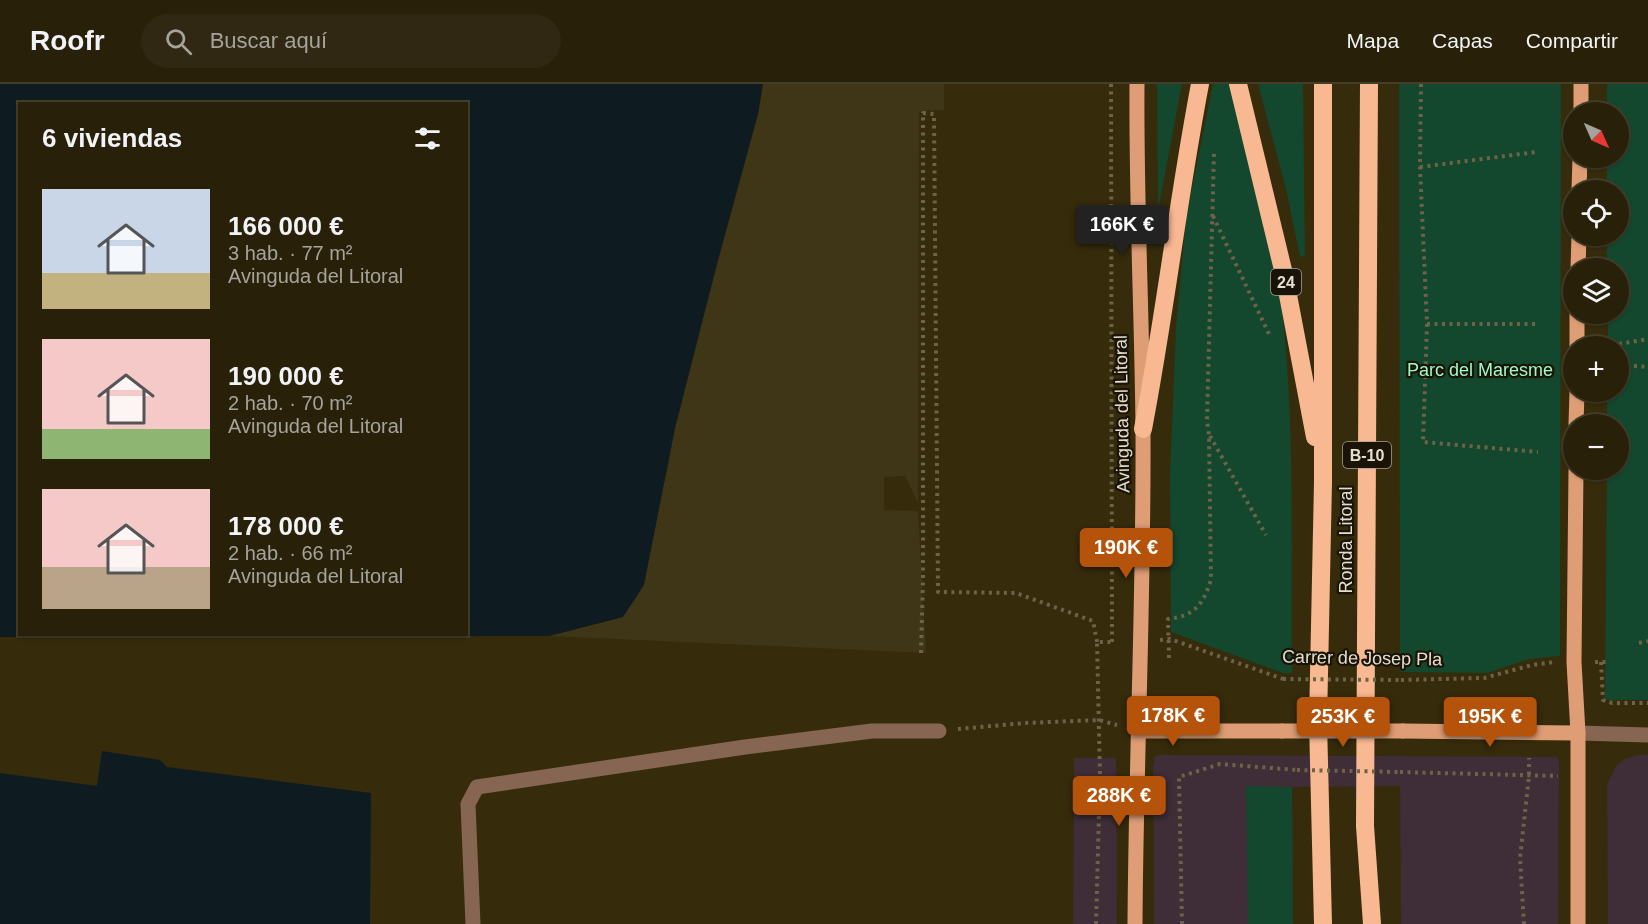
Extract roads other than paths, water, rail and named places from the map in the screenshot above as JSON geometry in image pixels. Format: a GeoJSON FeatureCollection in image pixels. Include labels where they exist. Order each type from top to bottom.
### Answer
{"type":"FeatureCollection","features":[{"type":"Feature","properties":{"kind":"highway"},"geometry":{"type":"LineString","coordinates":[[1143,429],[1155,368],[1186,157],[1200,84]]}},
{"type":"Feature","properties":{"kind":"highway","name":"24"},"geometry":{"type":"LineString","coordinates":[[1238,84],[1284,273],[1323,482]]}},
{"type":"Feature","properties":{"kind":"highway","name":"Ronda Litoral"},"geometry":{"type":"LineString","coordinates":[[1323,84],[1323,482],[1317,722],[1323,924]]}},
{"type":"Feature","properties":{"kind":"highway","name":"Ronda Litoral"},"geometry":{"type":"LineString","coordinates":[[1369,84],[1365,826],[1372,924]]}},
{"type":"Feature","properties":{"kind":"main road","name":"Avinguda del Litoral"},"geometry":{"type":"LineString","coordinates":[[1135,924],[1142,631],[1143,429],[1137,84]]}},
{"type":"Feature","properties":{"kind":"main road"},"geometry":{"type":"LineString","coordinates":[[1581,84],[1581,102]]}},
{"type":"Feature","properties":{"kind":"main road"},"geometry":{"type":"LineString","coordinates":[[1576,480],[1574,662],[1578,733],[1578,924]]}},
{"type":"Feature","properties":{"kind":"main road"},"geometry":{"type":"LineString","coordinates":[[1138,730],[1578,733]]}},
{"type":"Feature","properties":{"kind":"street"},"geometry":{"type":"LineString","coordinates":[[473,924],[468,804],[477,787],[734,748],[860,732],[939,731]]}},
{"type":"Feature","properties":{"kind":"street"},"geometry":{"type":"LineString","coordinates":[[1578,733],[1648,735]]}},
{"type":"Feature","properties":{"kind":"park label","name":"Parc del Maresme"},"geometry":{"type":"Point","coordinates":[1480,370]}}]}
